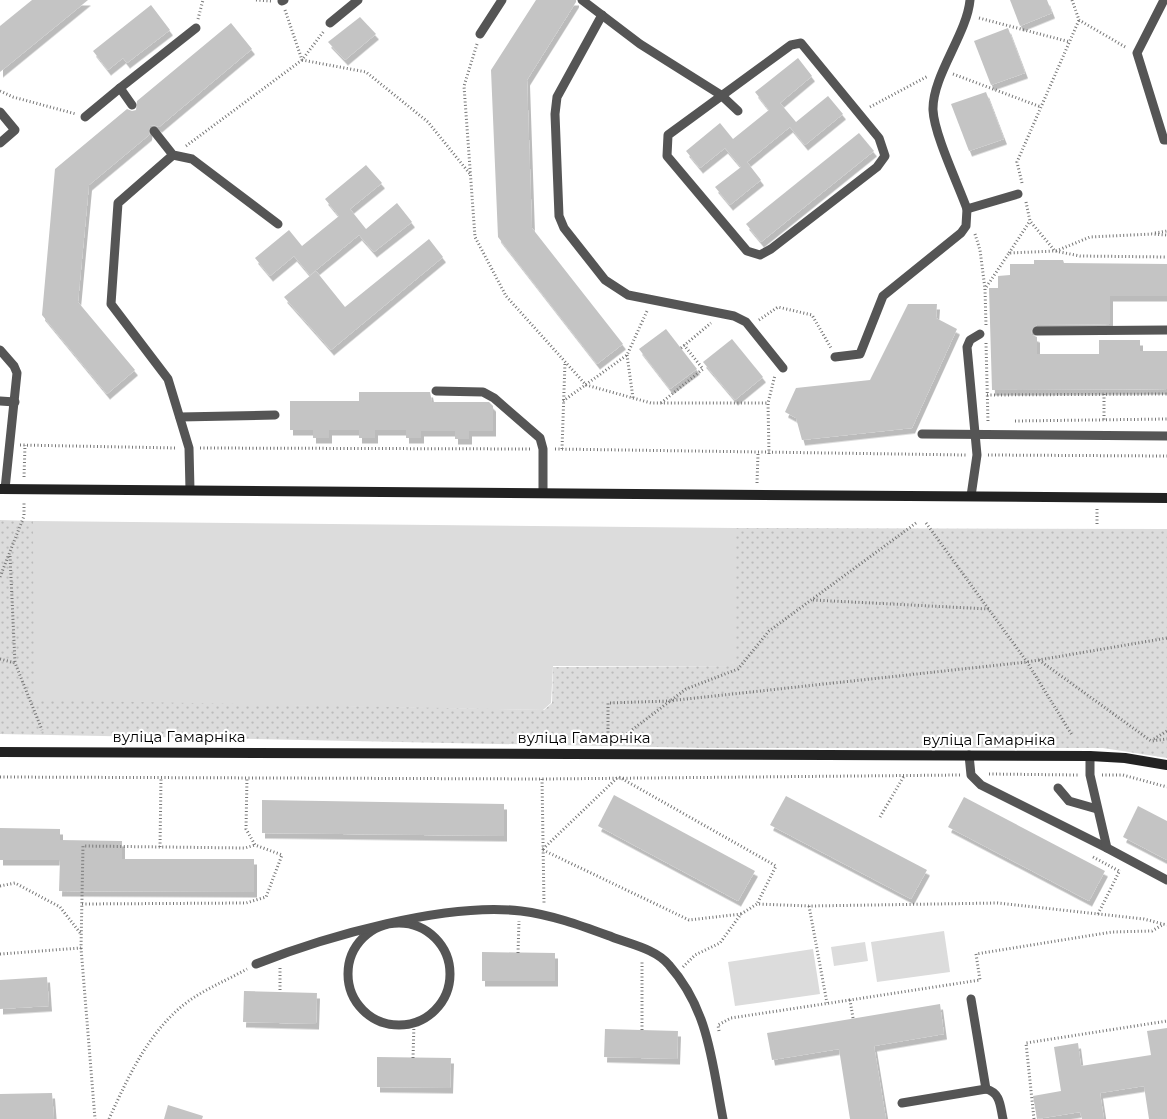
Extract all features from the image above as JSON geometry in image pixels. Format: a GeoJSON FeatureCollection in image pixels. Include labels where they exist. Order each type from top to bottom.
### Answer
{"type":"FeatureCollection","features":[{"type":"Feature","properties":{"kind":"main road"},"geometry":{"type":"LineString","coordinates":[[3,489],[1167,498]]}},
{"type":"Feature","properties":{"kind":"main road","name":"вуліца Гамарніка"},"geometry":{"type":"LineString","coordinates":[[0,752],[1090,756],[1125,758],[1167,765]]}},
{"type":"Feature","properties":{"kind":"lane"},"geometry":{"type":"LineString","coordinates":[[330,23],[358,0]]}},
{"type":"Feature","properties":{"kind":"lane"},"geometry":{"type":"LineString","coordinates":[[480,34],[502,0]]}},
{"type":"Feature","properties":{"kind":"lane"},"geometry":{"type":"LineString","coordinates":[[582,0],[640,44],[721,95],[738,111]]}},
{"type":"Feature","properties":{"kind":"lane"},"geometry":{"type":"LineString","coordinates":[[835,356],[860,354],[883,296],[961,233],[966,226],[967,212],[937,127],[933,109],[944,71],[970,0]]}},
{"type":"Feature","properties":{"kind":"lane"},"geometry":{"type":"LineString","coordinates":[[1164,0],[1137,53],[1164,140],[1167,140]]}},
{"type":"Feature","properties":{"kind":"lane"},"geometry":{"type":"LineString","coordinates":[[602,15],[557,96],[555,114],[559,216],[564,228],[605,280],[628,295],[651,302],[740,319],[750,326],[784,368]]}},
{"type":"Feature","properties":{"kind":"lane"},"geometry":{"type":"LineString","coordinates":[[85,117],[196,28]]}},
{"type":"Feature","properties":{"kind":"lane"},"geometry":{"type":"LineString","coordinates":[[801,43],[879,138],[884,156],[877,167],[771,249],[760,255],[747,251],[667,156],[668,135],[721,95],[790,45],[801,43]]}},
{"type":"Feature","properties":{"kind":"lane"},"geometry":{"type":"LineString","coordinates":[[120,88],[132,105]]}},
{"type":"Feature","properties":{"kind":"lane"},"geometry":{"type":"LineString","coordinates":[[0,112],[15,130],[0,143]]}},
{"type":"Feature","properties":{"kind":"lane"},"geometry":{"type":"LineString","coordinates":[[154,131],[173,155],[192,159],[278,224]]}},
{"type":"Feature","properties":{"kind":"lane"},"geometry":{"type":"LineString","coordinates":[[173,155],[118,203],[111,304],[168,379],[190,448],[190,490]]}},
{"type":"Feature","properties":{"kind":"lane"},"geometry":{"type":"LineString","coordinates":[[967,212],[1022,192]]}},
{"type":"Feature","properties":{"kind":"lane"},"geometry":{"type":"LineString","coordinates":[[1037,331],[1167,330]]}},
{"type":"Feature","properties":{"kind":"lane"},"geometry":{"type":"LineString","coordinates":[[972,496],[977,455],[968,347],[970,340],[980,334]]}},
{"type":"Feature","properties":{"kind":"lane"},"geometry":{"type":"LineString","coordinates":[[0,350],[14,366],[16,373],[15,402],[3,489]]}},
{"type":"Feature","properties":{"kind":"lane"},"geometry":{"type":"LineString","coordinates":[[436,391],[483,392],[494,398],[540,438],[543,449],[543,493]]}},
{"type":"Feature","properties":{"kind":"lane"},"geometry":{"type":"LineString","coordinates":[[0,401],[15,402]]}},
{"type":"Feature","properties":{"kind":"lane"},"geometry":{"type":"LineString","coordinates":[[180,417],[275,414]]}},
{"type":"Feature","properties":{"kind":"lane"},"geometry":{"type":"LineString","coordinates":[[922,434],[1167,436]]}},
{"type":"Feature","properties":{"kind":"lane"},"geometry":{"type":"LineString","coordinates":[[969,755],[971,774],[981,785],[1167,880]]}},
{"type":"Feature","properties":{"kind":"lane"},"geometry":{"type":"LineString","coordinates":[[1090,756],[1090,775],[1107,848]]}},
{"type":"Feature","properties":{"kind":"lane"},"geometry":{"type":"LineString","coordinates":[[1058,788],[1069,802],[1097,809]]}},
{"type":"Feature","properties":{"kind":"lane"},"geometry":{"type":"LineString","coordinates":[[256,964],[280,955],[386,924],[462,912],[519,911],[572,922],[642,948],[669,964],[697,1007],[706,1028],[723,1119]]}},
{"type":"Feature","properties":{"kind":"lane"},"geometry":{"type":"LineString","coordinates":[[386,924],[418,927],[431,935],[442,947],[448,961],[450,977],[443,999],[428,1017],[414,1023],[397,1026],[382,1022],[368,1014],[357,1003],[350,988],[348,972],[352,956],[360,942],[386,924]]}},
{"type":"Feature","properties":{"kind":"lane"},"geometry":{"type":"LineString","coordinates":[[970,999],[986,1089]]}},
{"type":"Feature","properties":{"kind":"lane"},"geometry":{"type":"LineString","coordinates":[[902,1103],[986,1089],[993,1091],[999,1097],[1003,1119]]}},
{"type":"Feature","properties":{"kind":"path"},"geometry":{"type":"LineString","coordinates":[[196,28],[204,0]]}},
{"type":"Feature","properties":{"kind":"path"},"geometry":{"type":"LineString","coordinates":[[1072,0],[1079,20],[1137,53]]}},
{"type":"Feature","properties":{"kind":"path"},"geometry":{"type":"LineString","coordinates":[[283,1],[302,60]]}},
{"type":"Feature","properties":{"kind":"path"},"geometry":{"type":"LineString","coordinates":[[966,14],[1070,42]]}},
{"type":"Feature","properties":{"kind":"path"},"geometry":{"type":"LineString","coordinates":[[1055,251],[1030,221],[1022,192],[1018,162],[1079,20]]}},
{"type":"Feature","properties":{"kind":"path"},"geometry":{"type":"LineString","coordinates":[[173,155],[302,60],[330,23]]}},
{"type":"Feature","properties":{"kind":"path"},"geometry":{"type":"LineString","coordinates":[[480,34],[464,86],[475,237],[506,296],[586,385],[633,398],[660,403],[768,403]]}},
{"type":"Feature","properties":{"kind":"path"},"geometry":{"type":"LineString","coordinates":[[302,60],[366,72],[428,122],[471,175]]}},
{"type":"Feature","properties":{"kind":"path"},"geometry":{"type":"LineString","coordinates":[[944,71],[1041,107]]}},
{"type":"Feature","properties":{"kind":"path"},"geometry":{"type":"LineString","coordinates":[[870,107],[921,79]]}},
{"type":"Feature","properties":{"kind":"path"},"geometry":{"type":"LineString","coordinates":[[0,91],[13,97],[85,117]]}},
{"type":"Feature","properties":{"kind":"path"},"geometry":{"type":"LineString","coordinates":[[967,212],[980,250],[985,290],[986,326]]}},
{"type":"Feature","properties":{"kind":"path"},"geometry":{"type":"LineString","coordinates":[[985,290],[1030,221]]}},
{"type":"Feature","properties":{"kind":"path"},"geometry":{"type":"LineString","coordinates":[[1152,234],[1167,231]]}},
{"type":"Feature","properties":{"kind":"path"},"geometry":{"type":"LineString","coordinates":[[1055,251],[1090,237],[1167,235]]}},
{"type":"Feature","properties":{"kind":"path"},"geometry":{"type":"LineString","coordinates":[[1009,253],[1055,251],[1080,256],[1167,257]]}},
{"type":"Feature","properties":{"kind":"path"},"geometry":{"type":"LineString","coordinates":[[563,401],[627,355],[651,302]]}},
{"type":"Feature","properties":{"kind":"path"},"geometry":{"type":"LineString","coordinates":[[750,326],[778,307],[812,315],[835,356]]}},
{"type":"Feature","properties":{"kind":"path"},"geometry":{"type":"LineString","coordinates":[[660,403],[703,369],[682,347],[721,314]]}},
{"type":"Feature","properties":{"kind":"path"},"geometry":{"type":"LineString","coordinates":[[986,343],[988,416]]}},
{"type":"Feature","properties":{"kind":"path"},"geometry":{"type":"LineString","coordinates":[[627,355],[633,398]]}},
{"type":"Feature","properties":{"kind":"path"},"geometry":{"type":"LineString","coordinates":[[562,449],[565,361]]}},
{"type":"Feature","properties":{"kind":"path"},"geometry":{"type":"LineString","coordinates":[[769,454],[768,403],[774,376],[784,368]]}},
{"type":"Feature","properties":{"kind":"path"},"geometry":{"type":"LineString","coordinates":[[1104,394],[1104,420]]}},
{"type":"Feature","properties":{"kind":"path"},"geometry":{"type":"LineString","coordinates":[[987,395],[1167,394]]}},
{"type":"Feature","properties":{"kind":"path"},"geometry":{"type":"LineString","coordinates":[[1007,421],[1167,420]]}},
{"type":"Feature","properties":{"kind":"path"},"geometry":{"type":"LineString","coordinates":[[988,421],[998,421]]}},
{"type":"Feature","properties":{"kind":"path"},"geometry":{"type":"LineString","coordinates":[[9,444],[190,448],[562,449],[758,454],[1167,456]]}},
{"type":"Feature","properties":{"kind":"path"},"geometry":{"type":"LineString","coordinates":[[756,496],[758,454]]}},
{"type":"Feature","properties":{"kind":"path"},"geometry":{"type":"LineString","coordinates":[[0,577],[24,516]]}},
{"type":"Feature","properties":{"kind":"path"},"geometry":{"type":"LineString","coordinates":[[916,523],[769,631],[738,669],[686,689],[668,701],[616,742],[608,736],[608,703],[668,701],[1027,662],[1167,638]]}},
{"type":"Feature","properties":{"kind":"path"},"geometry":{"type":"LineString","coordinates":[[926,523],[1027,662],[1072,735]]}},
{"type":"Feature","properties":{"kind":"path"},"geometry":{"type":"LineString","coordinates":[[10,555],[15,663],[42,730]]}},
{"type":"Feature","properties":{"kind":"path"},"geometry":{"type":"LineString","coordinates":[[812,600],[989,609]]}},
{"type":"Feature","properties":{"kind":"path"},"geometry":{"type":"LineString","coordinates":[[0,659],[15,663]]}},
{"type":"Feature","properties":{"kind":"path"},"geometry":{"type":"LineString","coordinates":[[1038,660],[1151,741],[1167,739]]}},
{"type":"Feature","properties":{"kind":"path"},"geometry":{"type":"LineString","coordinates":[[1151,741],[1167,732]]}},
{"type":"Feature","properties":{"kind":"path"},"geometry":{"type":"LineString","coordinates":[[0,777],[542,779],[971,774],[1123,775],[1167,787]]}},
{"type":"Feature","properties":{"kind":"path"},"geometry":{"type":"LineString","coordinates":[[880,817],[905,775]]}},
{"type":"Feature","properties":{"kind":"path"},"geometry":{"type":"LineString","coordinates":[[543,850],[618,777]]}},
{"type":"Feature","properties":{"kind":"path"},"geometry":{"type":"LineString","coordinates":[[618,777],[776,866],[757,904],[741,914],[720,943],[695,955]]}},
{"type":"Feature","properties":{"kind":"path"},"geometry":{"type":"LineString","coordinates":[[160,847],[161,778]]}},
{"type":"Feature","properties":{"kind":"path"},"geometry":{"type":"LineString","coordinates":[[82,904],[246,903],[266,897],[282,855],[255,844],[246,829],[247,778]]}},
{"type":"Feature","properties":{"kind":"path"},"geometry":{"type":"LineString","coordinates":[[542,779],[544,915]]}},
{"type":"Feature","properties":{"kind":"path"},"geometry":{"type":"LineString","coordinates":[[95,1119],[81,948],[83,846],[245,848],[255,844]]}},
{"type":"Feature","properties":{"kind":"path"},"geometry":{"type":"LineString","coordinates":[[543,850],[689,920],[741,914]]}},
{"type":"Feature","properties":{"kind":"path"},"geometry":{"type":"LineString","coordinates":[[1098,914],[1119,871]]}},
{"type":"Feature","properties":{"kind":"path"},"geometry":{"type":"LineString","coordinates":[[0,886],[15,883],[60,908],[81,934]]}},
{"type":"Feature","properties":{"kind":"path"},"geometry":{"type":"LineString","coordinates":[[757,904],[809,906],[998,903],[1098,914],[1166,925]]}},
{"type":"Feature","properties":{"kind":"path"},"geometry":{"type":"LineString","coordinates":[[809,906],[827,1003]]}},
{"type":"Feature","properties":{"kind":"path"},"geometry":{"type":"LineString","coordinates":[[518,953],[519,911]]}},
{"type":"Feature","properties":{"kind":"path"},"geometry":{"type":"LineString","coordinates":[[720,1034],[718,1025],[731,1018],[980,980],[976,954],[1112,932],[1152,931],[1166,925]]}},
{"type":"Feature","properties":{"kind":"path"},"geometry":{"type":"LineString","coordinates":[[0,954],[81,948]]}},
{"type":"Feature","properties":{"kind":"path"},"geometry":{"type":"LineString","coordinates":[[642,948],[642,1030]]}},
{"type":"Feature","properties":{"kind":"path"},"geometry":{"type":"LineString","coordinates":[[280,955],[280,992]]}},
{"type":"Feature","properties":{"kind":"path"},"geometry":{"type":"LineString","coordinates":[[109,1119],[131,1072],[150,1041],[169,1019],[192,998],[256,964]]}},
{"type":"Feature","properties":{"kind":"path"},"geometry":{"type":"LineString","coordinates":[[850,1000],[853,1018]]}},
{"type":"Feature","properties":{"kind":"path"},"geometry":{"type":"LineString","coordinates":[[1034,1119],[1026,1043],[1167,1021]]}},
{"type":"Feature","properties":{"kind":"path"},"geometry":{"type":"LineString","coordinates":[[413,1058],[414,1023]]}},
{"type":"Feature","properties":{"kind":"shaded area"},"geometry":{"type":"Polygon","coordinates":[[[0,520],[33,521],[34,700],[544,710],[552,703],[553,667],[735,666],[735,528],[1167,529],[1167,758],[1103,748],[704,748],[0,734],[0,520]]]}},
{"type":"Feature","properties":{"kind":"shaded area"},"geometry":{"type":"Polygon","coordinates":[[[33,521],[735,528],[735,666],[553,666],[551,703],[543,710],[33,701],[33,521]]]}},
{"type":"Feature","properties":{"kind":"shaded area"},"geometry":{"type":"Polygon","coordinates":[[[944,931],[950,972],[877,982],[871,942],[944,931]]]}},
{"type":"Feature","properties":{"kind":"shaded area"},"geometry":{"type":"Polygon","coordinates":[[[865,942],[868,961],[834,966],[831,947],[865,942]]]}},
{"type":"Feature","properties":{"kind":"shaded area"},"geometry":{"type":"Polygon","coordinates":[[[813,949],[820,994],[735,1006],[728,962],[813,949]]]}},
{"type":"Feature","properties":{"kind":"building"},"geometry":{"type":"Polygon","coordinates":[[[32,0],[88,0],[0,72],[0,26],[32,0]]]}},
{"type":"Feature","properties":{"kind":"building"},"geometry":{"type":"Polygon","coordinates":[[[536,0],[576,0],[576,2],[527,80],[532,228],[623,344],[597,364],[498,237],[491,70],[536,0]]]}},
{"type":"Feature","properties":{"kind":"building"},"geometry":{"type":"Polygon","coordinates":[[[1010,0],[1047,0],[1052,13],[1020,26],[1010,0]]]}},
{"type":"Feature","properties":{"kind":"building"},"geometry":{"type":"Polygon","coordinates":[[[151,5],[170,30],[127,63],[123,58],[108,70],[93,51],[151,5]]]}},
{"type":"Feature","properties":{"kind":"building"},"geometry":{"type":"Polygon","coordinates":[[[360,17],[376,34],[345,60],[328,42],[360,17]]]}},
{"type":"Feature","properties":{"kind":"building"},"geometry":{"type":"Polygon","coordinates":[[[231,23],[252,49],[159,127],[150,126],[149,135],[89,185],[78,302],[135,370],[107,394],[42,315],[55,169],[127,109],[136,110],[137,101],[231,23]]]}},
{"type":"Feature","properties":{"kind":"building"},"geometry":{"type":"Polygon","coordinates":[[[1008,28],[1025,73],[991,85],[974,41],[1008,28]]]}},
{"type":"Feature","properties":{"kind":"building"},"geometry":{"type":"Polygon","coordinates":[[[798,58],[812,76],[780,103],[796,122],[828,96],[843,114],[805,145],[790,127],[747,162],[761,180],[730,205],[715,187],[741,167],[725,148],[700,168],[686,151],[720,123],[733,139],[769,110],[755,92],[798,58]]]}},
{"type":"Feature","properties":{"kind":"building"},"geometry":{"type":"Polygon","coordinates":[[[986,92],[1004,139],[969,151],[951,104],[986,92]]]}},
{"type":"Feature","properties":{"kind":"building"},"geometry":{"type":"Polygon","coordinates":[[[859,133],[874,151],[761,242],[746,224],[859,133]]]}},
{"type":"Feature","properties":{"kind":"building"},"geometry":{"type":"Polygon","coordinates":[[[366,165],[382,183],[350,209],[366,229],[397,203],[412,222],[374,252],[359,235],[310,275],[294,256],[270,276],[255,258],[289,230],[302,246],[339,216],[325,199],[366,165]]]}},
{"type":"Feature","properties":{"kind":"building"},"geometry":{"type":"Polygon","coordinates":[[[429,239],[443,257],[331,350],[284,297],[316,271],[345,307],[429,239]]]}},
{"type":"Feature","properties":{"kind":"building"},"geometry":{"type":"Polygon","coordinates":[[[1034,260],[1063,260],[1064,263],[1167,264],[1167,296],[1110,296],[1110,324],[1037,325],[1031,331],[1032,335],[1037,337],[1037,354],[1099,354],[1099,340],[1140,340],[1140,351],[1167,351],[1167,389],[992,390],[989,288],[998,288],[998,276],[1010,275],[1010,264],[1034,264],[1034,260]]]}},
{"type":"Feature","properties":{"kind":"building"},"geometry":{"type":"Polygon","coordinates":[[[908,304],[937,304],[936,318],[957,329],[912,428],[802,440],[796,418],[785,412],[796,388],[870,380],[908,304]]]}},
{"type":"Feature","properties":{"kind":"building"},"geometry":{"type":"Polygon","coordinates":[[[666,329],[697,369],[670,389],[639,349],[666,329]]]}},
{"type":"Feature","properties":{"kind":"building"},"geometry":{"type":"Polygon","coordinates":[[[732,339],[763,377],[735,400],[703,362],[732,339]]]}},
{"type":"Feature","properties":{"kind":"building"},"geometry":{"type":"Polygon","coordinates":[[[359,392],[430,392],[432,402],[489,402],[493,406],[493,431],[469,431],[469,439],[455,439],[455,431],[421,431],[421,438],[406,438],[406,430],[375,430],[375,438],[359,438],[359,430],[329,430],[329,438],[313,438],[313,430],[290,430],[290,401],[359,401],[359,392]]]}},
{"type":"Feature","properties":{"kind":"building"},"geometry":{"type":"Polygon","coordinates":[[[614,795],[755,871],[738,901],[598,826],[614,795]]]}},
{"type":"Feature","properties":{"kind":"building"},"geometry":{"type":"Polygon","coordinates":[[[786,796],[927,870],[911,899],[770,825],[786,796]]]}},
{"type":"Feature","properties":{"kind":"building"},"geometry":{"type":"Polygon","coordinates":[[[964,797],[1105,871],[1089,901],[948,827],[964,797]]]}},
{"type":"Feature","properties":{"kind":"building"},"geometry":{"type":"Polygon","coordinates":[[[262,800],[504,804],[504,836],[262,833],[262,800]]]}},
{"type":"Feature","properties":{"kind":"building"},"geometry":{"type":"Polygon","coordinates":[[[1138,806],[1167,821],[1167,860],[1123,837],[1138,806]]]}},
{"type":"Feature","properties":{"kind":"building"},"geometry":{"type":"Polygon","coordinates":[[[0,828],[60,829],[60,840],[122,841],[122,859],[254,859],[254,892],[59,891],[60,860],[0,860],[0,828]]]}},
{"type":"Feature","properties":{"kind":"building"},"geometry":{"type":"Polygon","coordinates":[[[482,952],[555,953],[555,981],[482,981],[482,952]]]}},
{"type":"Feature","properties":{"kind":"building"},"geometry":{"type":"Polygon","coordinates":[[[47,977],[49,1006],[0,1009],[0,980],[47,977]]]}},
{"type":"Feature","properties":{"kind":"building"},"geometry":{"type":"Polygon","coordinates":[[[244,991],[317,993],[316,1024],[243,1022],[244,991]]]}},
{"type":"Feature","properties":{"kind":"building"},"geometry":{"type":"Polygon","coordinates":[[[940,1004],[944,1034],[874,1046],[886,1119],[850,1119],[839,1049],[772,1060],[767,1033],[940,1004]]]}},
{"type":"Feature","properties":{"kind":"building"},"geometry":{"type":"Polygon","coordinates":[[[1167,1028],[1167,1119],[1149,1119],[1144,1086],[1100,1093],[1104,1119],[1082,1119],[1080,1112],[1037,1119],[1033,1096],[1061,1091],[1054,1047],[1078,1043],[1081,1066],[1151,1055],[1147,1031],[1167,1028]]]}},
{"type":"Feature","properties":{"kind":"building"},"geometry":{"type":"Polygon","coordinates":[[[605,1029],[678,1031],[677,1059],[604,1057],[605,1029]]]}},
{"type":"Feature","properties":{"kind":"building"},"geometry":{"type":"Polygon","coordinates":[[[377,1057],[451,1058],[450,1088],[377,1087],[377,1057]]]}},
{"type":"Feature","properties":{"kind":"building"},"geometry":{"type":"Polygon","coordinates":[[[52,1093],[54,1119],[0,1119],[0,1094],[52,1093]]]}},
{"type":"Feature","properties":{"kind":"building"},"geometry":{"type":"Polygon","coordinates":[[[168,1105],[203,1116],[202,1119],[164,1119],[168,1105]]]}}]}
